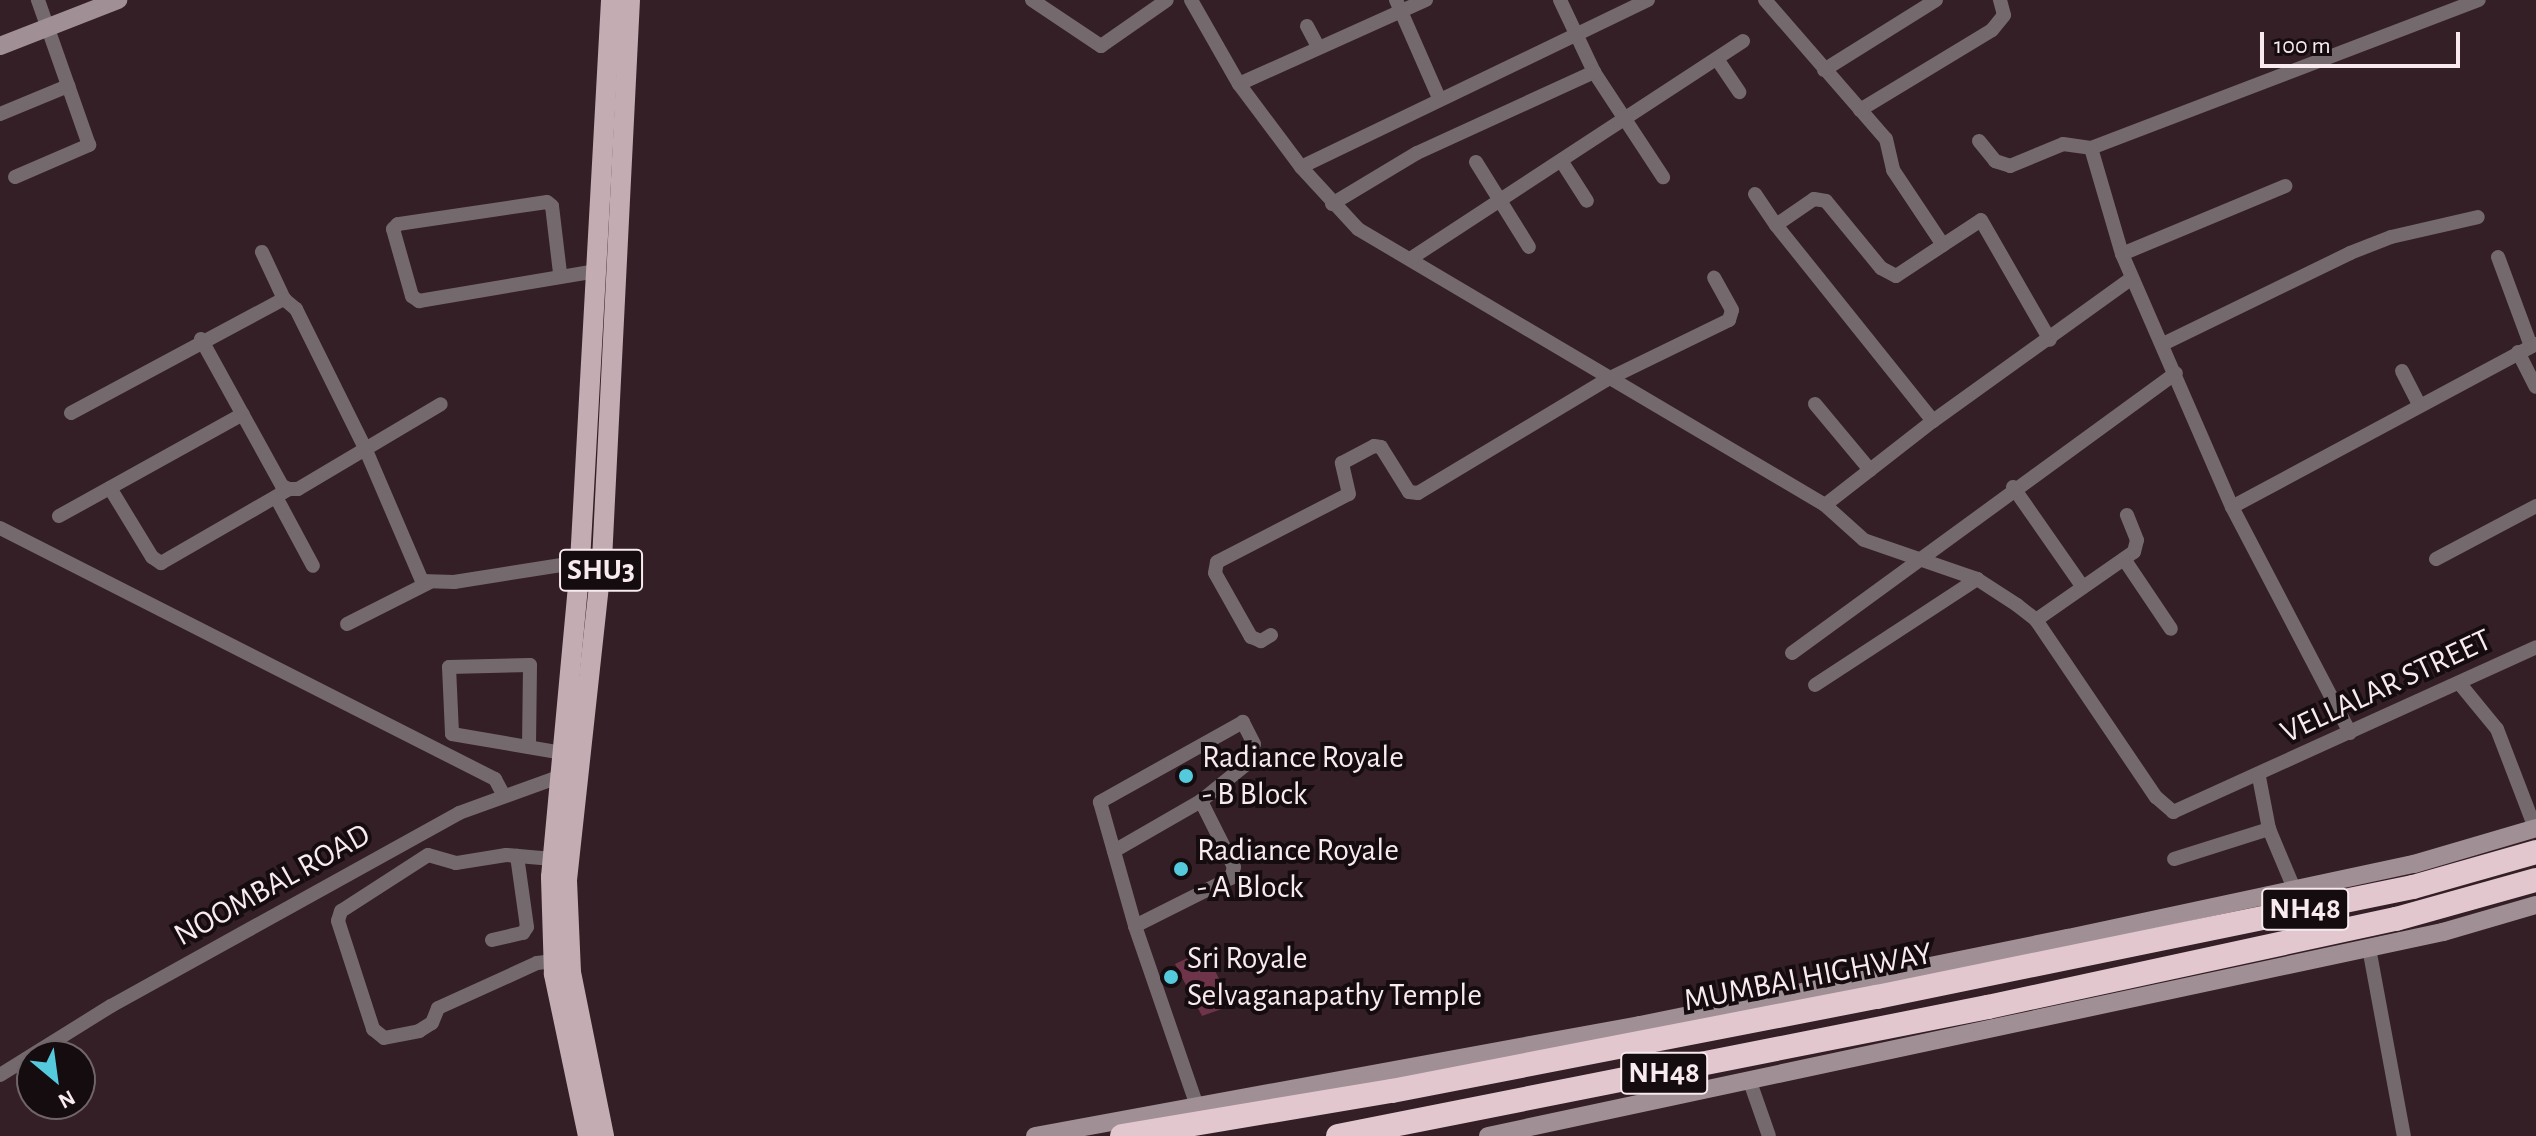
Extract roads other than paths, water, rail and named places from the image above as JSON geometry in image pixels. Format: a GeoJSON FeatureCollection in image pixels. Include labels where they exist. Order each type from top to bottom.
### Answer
{"type":"FeatureCollection","features":[{"type":"Feature","properties":{"kind":"highway","name":"MUMBAI HIGHWAY"},"geometry":{"type":"LineString","coordinates":[[1602,1040],[2024,967],[2413,887],[2536,852]]}},
{"type":"Feature","properties":{"kind":"highway","name":"NH48"},"geometry":{"type":"LineString","coordinates":[[1991,1017],[2016,1001],[2396,919],[2536,880]]}},
{"type":"Feature","properties":{"kind":"highway","name":"MUMBAI HIGHWAY"},"geometry":{"type":"LineString","coordinates":[[1338,1136],[1991,1017]]}},
{"type":"Feature","properties":{"kind":"highway","name":"NH48"},"geometry":{"type":"LineString","coordinates":[[1122,1136],[1602,1040]]}},
{"type":"Feature","properties":{"kind":"main road","name":"SHU3"},"geometry":{"type":"LineString","coordinates":[[588,1136],[554,961],[553,859],[580,562],[611,0]]}},
{"type":"Feature","properties":{"kind":"main road","name":"SHU3"},"geometry":{"type":"LineString","coordinates":[[604,1136],[571,972],[567,880],[583,769],[602,560],[630,0]]}},
{"type":"Feature","properties":{"kind":"street"},"geometry":{"type":"LineString","coordinates":[[15,177],[89,145],[38,0]]}},
{"type":"Feature","properties":{"kind":"street"},"geometry":{"type":"LineString","coordinates":[[0,46],[49,30],[118,0]]}},
{"type":"Feature","properties":{"kind":"street"},"geometry":{"type":"LineString","coordinates":[[1032,0],[1101,46],[1167,0]]}},
{"type":"Feature","properties":{"kind":"street"},"geometry":{"type":"LineString","coordinates":[[1191,0],[1239,84],[1301,167],[1358,229],[1606,380],[1825,505],[1864,540],[1977,579],[2036,620],[2124,559],[2137,545],[2127,515]]}},
{"type":"Feature","properties":{"kind":"street"},"geometry":{"type":"LineString","coordinates":[[1239,84],[1398,6],[1426,0]]}},
{"type":"Feature","properties":{"kind":"street"},"geometry":{"type":"LineString","coordinates":[[1560,0],[1594,72],[1663,177]]}},
{"type":"Feature","properties":{"kind":"street"},"geometry":{"type":"LineString","coordinates":[[1301,167],[1648,0]]}},
{"type":"Feature","properties":{"kind":"street"},"geometry":{"type":"LineString","coordinates":[[1765,0],[1886,139],[1893,170],[1943,245]]}},
{"type":"Feature","properties":{"kind":"street"},"geometry":{"type":"LineString","coordinates":[[1824,70],[1936,0]]}},
{"type":"Feature","properties":{"kind":"street"},"geometry":{"type":"LineString","coordinates":[[1860,110],[1992,30],[2004,15],[2000,0]]}},
{"type":"Feature","properties":{"kind":"street"},"geometry":{"type":"LineString","coordinates":[[1979,141],[1995,161],[2010,166],[2063,144],[2091,148],[2479,0]]}},
{"type":"Feature","properties":{"kind":"street"},"geometry":{"type":"LineString","coordinates":[[1398,6],[1439,98]]}},
{"type":"Feature","properties":{"kind":"street"},"geometry":{"type":"LineString","coordinates":[[1307,26],[1318,47]]}},
{"type":"Feature","properties":{"kind":"street"},"geometry":{"type":"LineString","coordinates":[[1410,259],[1743,41]]}},
{"type":"Feature","properties":{"kind":"street"},"geometry":{"type":"LineString","coordinates":[[1717,59],[1739,92]]}},
{"type":"Feature","properties":{"kind":"street"},"geometry":{"type":"LineString","coordinates":[[1332,204],[1417,153],[1594,72]]}},
{"type":"Feature","properties":{"kind":"street"},"geometry":{"type":"LineString","coordinates":[[0,114],[68,86]]}},
{"type":"Feature","properties":{"kind":"street"},"geometry":{"type":"LineString","coordinates":[[2091,148],[2122,254],[2232,507],[2350,733]]}},
{"type":"Feature","properties":{"kind":"street"},"geometry":{"type":"LineString","coordinates":[[1476,162],[1529,247]]}},
{"type":"Feature","properties":{"kind":"street"},"geometry":{"type":"LineString","coordinates":[[1562,162],[1587,201]]}},
{"type":"Feature","properties":{"kind":"street"},"geometry":{"type":"LineString","coordinates":[[2122,254],[2285,186]]}},
{"type":"Feature","properties":{"kind":"street"},"geometry":{"type":"LineString","coordinates":[[1755,194],[1776,225],[1933,421]]}},
{"type":"Feature","properties":{"kind":"street"},"geometry":{"type":"LineString","coordinates":[[1776,225],[1814,199],[1826,201],[1881,268],[1896,276],[1981,220],[2050,340]]}},
{"type":"Feature","properties":{"kind":"street"},"geometry":{"type":"LineString","coordinates":[[560,273],[547,202],[398,224],[393,229],[412,296],[419,301],[560,273],[596,271]]}},
{"type":"Feature","properties":{"kind":"street"},"geometry":{"type":"LineString","coordinates":[[2163,344],[2350,253],[2391,237],[2478,217]]}},
{"type":"Feature","properties":{"kind":"street"},"geometry":{"type":"LineString","coordinates":[[262,252],[284,299],[296,309],[365,448],[406,552],[428,583]]}},
{"type":"Feature","properties":{"kind":"street"},"geometry":{"type":"LineString","coordinates":[[2498,257],[2529,347],[2536,387]]}},
{"type":"Feature","properties":{"kind":"street"},"geometry":{"type":"LineString","coordinates":[[1271,635],[1261,641],[1251,637],[1215,573],[1217,562],[1349,494],[1342,463],[1381,447],[1409,492],[1418,493],[1606,380],[1729,320],[1732,310],[1714,278]]}},
{"type":"Feature","properties":{"kind":"street"},"geometry":{"type":"LineString","coordinates":[[1825,505],[1933,421],[2050,340],[2132,278]]}},
{"type":"Feature","properties":{"kind":"street"},"geometry":{"type":"LineString","coordinates":[[71,413],[201,339],[284,299]]}},
{"type":"Feature","properties":{"kind":"street"},"geometry":{"type":"LineString","coordinates":[[201,339],[282,486],[282,493],[313,566]]}},
{"type":"Feature","properties":{"kind":"street"},"geometry":{"type":"LineString","coordinates":[[2232,507],[2529,347]]}},
{"type":"Feature","properties":{"kind":"street"},"geometry":{"type":"LineString","coordinates":[[2402,371],[2420,406]]}},
{"type":"Feature","properties":{"kind":"street"},"geometry":{"type":"LineString","coordinates":[[1792,653],[2013,487],[2176,373]]}},
{"type":"Feature","properties":{"kind":"street"},"geometry":{"type":"LineString","coordinates":[[110,488],[152,557],[161,563],[441,404]]}},
{"type":"Feature","properties":{"kind":"street"},"geometry":{"type":"LineString","coordinates":[[1815,404],[1870,470]]}},
{"type":"Feature","properties":{"kind":"street"},"geometry":{"type":"LineString","coordinates":[[59,516],[243,414]]}},
{"type":"Feature","properties":{"kind":"street"},"geometry":{"type":"LineString","coordinates":[[2013,487],[2082,586]]}},
{"type":"Feature","properties":{"kind":"street"},"geometry":{"type":"LineString","coordinates":[[2436,559],[2536,506]]}},
{"type":"Feature","properties":{"kind":"street"},"geometry":{"type":"LineString","coordinates":[[0,528],[495,779],[504,796]]}},
{"type":"Feature","properties":{"kind":"street"},"geometry":{"type":"LineString","coordinates":[[2124,559],[2171,629]]}},
{"type":"Feature","properties":{"kind":"street"},"geometry":{"type":"LineString","coordinates":[[347,624],[428,583],[580,562]]}},
{"type":"Feature","properties":{"kind":"street"},"geometry":{"type":"LineString","coordinates":[[1815,685],[1977,579]]}},
{"type":"Feature","properties":{"kind":"street","name":"VELLALAR STREET"},"geometry":{"type":"LineString","coordinates":[[2036,620],[2156,797],[2173,812],[2259,777],[2536,647]]}},
{"type":"Feature","properties":{"kind":"street"},"geometry":{"type":"LineString","coordinates":[[529,747],[527,662],[449,667],[452,734],[563,753]]}},
{"type":"Feature","properties":{"kind":"street"},"geometry":{"type":"LineString","coordinates":[[1035,1136],[1602,1040],[2295,891],[2456,853],[2536,828],[2497,729],[2460,684]]}},
{"type":"Feature","properties":{"kind":"street"},"geometry":{"type":"LineString","coordinates":[[1114,851],[1201,801],[1244,766],[1254,744],[1243,722],[1100,802],[1135,926],[1163,1012],[1199,1106]]}},
{"type":"Feature","properties":{"kind":"street","name":"NOOMBAL ROAD"},"geometry":{"type":"LineString","coordinates":[[0,1075],[111,1006],[445,820],[583,769]]}},
{"type":"Feature","properties":{"kind":"street"},"geometry":{"type":"LineString","coordinates":[[2259,777],[2269,829],[2295,891]]}},
{"type":"Feature","properties":{"kind":"street"},"geometry":{"type":"LineString","coordinates":[[1135,926],[1231,878],[1234,867],[1201,801]]}},
{"type":"Feature","properties":{"kind":"street"},"geometry":{"type":"LineString","coordinates":[[2174,859],[2269,829]]}},
{"type":"Feature","properties":{"kind":"street"},"geometry":{"type":"LineString","coordinates":[[553,859],[517,856],[456,863],[435,855],[420,859],[341,911],[338,921],[348,962],[373,1029],[384,1038],[419,1031],[432,1023],[438,1008],[512,974],[554,961]]}},
{"type":"Feature","properties":{"kind":"street"},"geometry":{"type":"LineString","coordinates":[[492,940],[523,933],[527,927],[517,856]]}},
{"type":"Feature","properties":{"kind":"street"},"geometry":{"type":"LineString","coordinates":[[1488,1136],[1749,1079],[1991,1017],[2369,948],[2536,905]]}},
{"type":"Feature","properties":{"kind":"street"},"geometry":{"type":"LineString","coordinates":[[2369,948],[2404,1136]]}},
{"type":"Feature","properties":{"kind":"street"},"geometry":{"type":"LineString","coordinates":[[1749,1079],[1769,1136]]}},
{"type":"Feature","properties":{"kind":"place","name":"Radiance Royale - B Block"},"geometry":{"type":"Point","coordinates":[1186,776]}},
{"type":"Feature","properties":{"kind":"place","name":"Radiance Royale - A Block"},"geometry":{"type":"Point","coordinates":[1181,869]}},
{"type":"Feature","properties":{"kind":"place","name":"Sri Royale Selvaganapathy Temple"},"geometry":{"type":"Point","coordinates":[1171,977]}}]}
